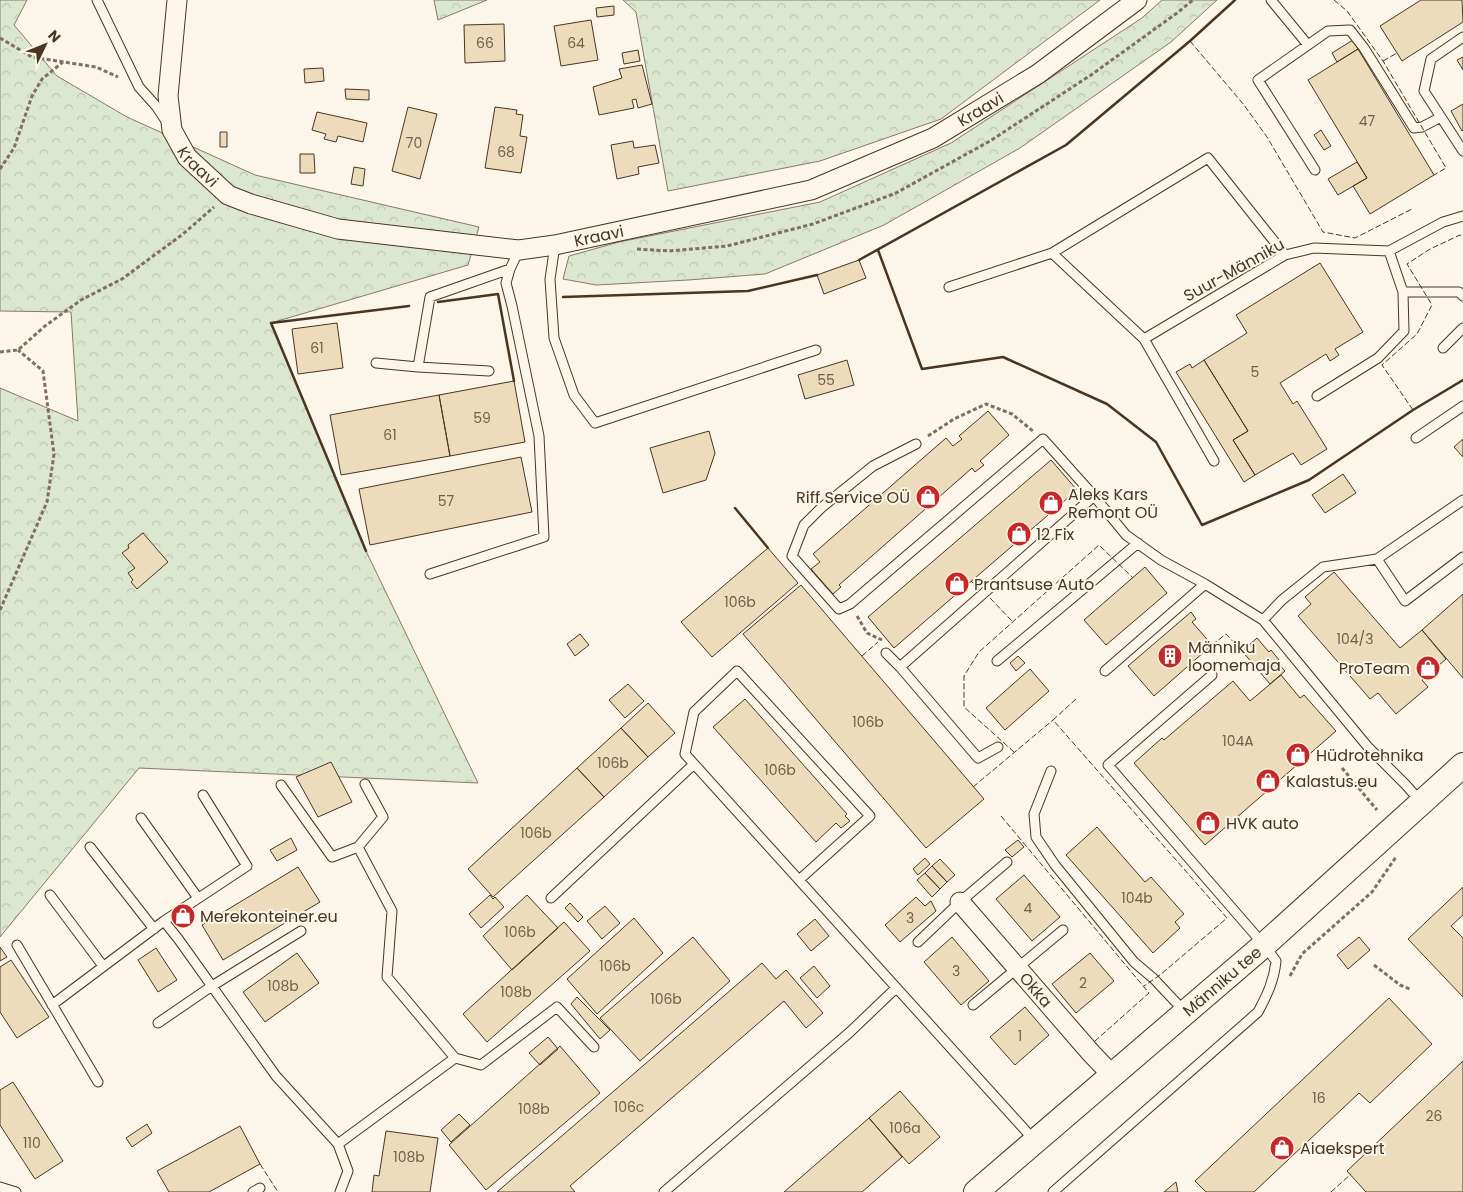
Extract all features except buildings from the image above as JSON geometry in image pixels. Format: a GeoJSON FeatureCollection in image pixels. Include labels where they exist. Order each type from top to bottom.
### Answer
{"type":"FeatureCollection","features":[{"type":"Feature","properties":{"kind":"street","name":"Kraavi"},"geometry":{"type":"LineString","coordinates":[[177,0],[168,96],[172,130],[187,157],[228,195],[251,204],[338,229],[519,250],[555,245],[801,192],[819,186],[933,138],[1038,74],[1137,0]]}},
{"type":"Feature","properties":{"kind":"street","name":"Männiku tee"},"geometry":{"type":"LineString","coordinates":[[976,1192],[1264,945],[1463,765]]}},
{"type":"Feature","properties":{"kind":"street","name":"Okka"},"geometry":{"type":"LineString","coordinates":[[960,902],[1112,1075]]}},
{"type":"Feature","properties":{"kind":"lane"},"geometry":{"type":"LineString","coordinates":[[97,0],[140,88],[156,106],[172,130]]}},
{"type":"Feature","properties":{"kind":"lane"},"geometry":{"type":"LineString","coordinates":[[1271,0],[1308,46]]}},
{"type":"Feature","properties":{"kind":"lane"},"geometry":{"type":"LineString","coordinates":[[1315,170],[1258,80],[1328,31],[1350,30],[1364,48],[1414,128],[1422,127],[1441,117]]}},
{"type":"Feature","properties":{"kind":"lane"},"geometry":{"type":"LineString","coordinates":[[1463,37],[1431,58],[1424,91],[1463,151]]}},
{"type":"Feature","properties":{"kind":"lane"},"geometry":{"type":"LineString","coordinates":[[949,287],[1052,253],[1208,158],[1285,255]]}},
{"type":"Feature","properties":{"kind":"lane"},"geometry":{"type":"LineString","coordinates":[[1317,396],[1378,358],[1404,331],[1403,292],[1389,251],[1443,222],[1463,216]]}},
{"type":"Feature","properties":{"kind":"lane"},"geometry":{"type":"LineString","coordinates":[[555,245],[550,279],[554,338],[574,395],[595,423],[816,350]]}},
{"type":"Feature","properties":{"kind":"lane","name":"Suur-Männiku"},"geometry":{"type":"LineString","coordinates":[[1144,339],[1285,255],[1314,248],[1389,251]]}},
{"type":"Feature","properties":{"kind":"lane"},"geometry":{"type":"LineString","coordinates":[[430,574],[544,536],[539,436],[506,283],[519,250]]}},
{"type":"Feature","properties":{"kind":"lane"},"geometry":{"type":"LineString","coordinates":[[1052,253],[1144,339],[1214,461]]}},
{"type":"Feature","properties":{"kind":"lane"},"geometry":{"type":"LineString","coordinates":[[418,367],[430,297],[510,269]]}},
{"type":"Feature","properties":{"kind":"lane"},"geometry":{"type":"LineString","coordinates":[[1403,292],[1459,292],[1463,296]]}},
{"type":"Feature","properties":{"kind":"lane"},"geometry":{"type":"LineString","coordinates":[[1443,348],[1463,328]]}},
{"type":"Feature","properties":{"kind":"lane"},"geometry":{"type":"LineString","coordinates":[[376,363],[490,370]]}},
{"type":"Feature","properties":{"kind":"lane"},"geometry":{"type":"LineString","coordinates":[[1416,438],[1463,406]]}},
{"type":"Feature","properties":{"kind":"lane"},"geometry":{"type":"LineString","coordinates":[[916,444],[873,466],[821,508],[804,525],[792,556],[839,609],[850,604],[1043,439],[1094,496],[1126,536],[1161,560],[1206,584],[1263,620],[1368,747],[1406,784],[1422,803]]}},
{"type":"Feature","properties":{"kind":"lane"},"geometry":{"type":"LineString","coordinates":[[900,667],[1094,496]]}},
{"type":"Feature","properties":{"kind":"lane"},"geometry":{"type":"LineString","coordinates":[[1263,620],[1282,600],[1323,568],[1377,559],[1463,500]]}},
{"type":"Feature","properties":{"kind":"lane"},"geometry":{"type":"LineString","coordinates":[[996,661],[1138,543]]}},
{"type":"Feature","properties":{"kind":"lane"},"geometry":{"type":"LineString","coordinates":[[1377,559],[1405,601],[1463,556]]}},
{"type":"Feature","properties":{"kind":"lane"},"geometry":{"type":"LineString","coordinates":[[1105,670],[1206,584]]}},
{"type":"Feature","properties":{"kind":"lane"},"geometry":{"type":"LineString","coordinates":[[886,653],[978,758],[998,747]]}},
{"type":"Feature","properties":{"kind":"lane"},"geometry":{"type":"LineString","coordinates":[[799,880],[870,816],[737,671],[694,712],[685,754],[1035,1142]]}},
{"type":"Feature","properties":{"kind":"lane"},"geometry":{"type":"LineString","coordinates":[[1053,1192],[1258,1012],[1270,989],[1276,961],[1108,765],[1212,675]]}},
{"type":"Feature","properties":{"kind":"lane"},"geometry":{"type":"LineString","coordinates":[[551,898],[694,764]]}},
{"type":"Feature","properties":{"kind":"lane"},"geometry":{"type":"LineString","coordinates":[[1051,771],[1034,814],[1036,837],[1055,865],[1134,962],[1154,979],[1185,1012]]}},
{"type":"Feature","properties":{"kind":"lane"},"geometry":{"type":"LineString","coordinates":[[281,785],[332,857],[358,847],[383,817],[365,784]]}},
{"type":"Feature","properties":{"kind":"lane"},"geometry":{"type":"LineString","coordinates":[[52,1005],[154,928],[246,866],[203,795]]}},
{"type":"Feature","properties":{"kind":"lane"},"geometry":{"type":"LineString","coordinates":[[141,818],[198,898]]}},
{"type":"Feature","properties":{"kind":"lane"},"geometry":{"type":"LineString","coordinates":[[358,847],[392,911],[387,977],[455,1058],[481,1065],[557,1007],[594,1047]]}},
{"type":"Feature","properties":{"kind":"lane"},"geometry":{"type":"LineString","coordinates":[[90,848],[154,928]]}},
{"type":"Feature","properties":{"kind":"lane"},"geometry":{"type":"LineString","coordinates":[[918,942],[960,902],[1007,862]]}},
{"type":"Feature","properties":{"kind":"lane"},"geometry":{"type":"LineString","coordinates":[[50,896],[103,966]]}},
{"type":"Feature","properties":{"kind":"lane"},"geometry":{"type":"LineString","coordinates":[[164,921],[276,1076],[338,1144],[348,1172],[340,1192]]}},
{"type":"Feature","properties":{"kind":"lane"},"geometry":{"type":"LineString","coordinates":[[158,1023],[212,986],[301,930]]}},
{"type":"Feature","properties":{"kind":"lane"},"geometry":{"type":"LineString","coordinates":[[973,1005],[1063,930]]}},
{"type":"Feature","properties":{"kind":"lane"},"geometry":{"type":"LineString","coordinates":[[17,945],[98,1082]]}},
{"type":"Feature","properties":{"kind":"lane"},"geometry":{"type":"LineString","coordinates":[[664,1192],[850,1032],[896,988]]}},
{"type":"Feature","properties":{"kind":"lane"},"geometry":{"type":"LineString","coordinates":[[338,1144],[455,1058]]}},
{"type":"Feature","properties":{"kind":"lane"},"geometry":{"type":"LineString","coordinates":[[0,1187],[16,1192]]}},
{"type":"Feature","properties":{"kind":"path"},"geometry":{"type":"LineString","coordinates":[[0,38],[32,57],[96,67],[140,88]]}},
{"type":"Feature","properties":{"kind":"path"},"geometry":{"type":"LineString","coordinates":[[0,169],[14,148],[32,96],[42,79],[63,62]]}},
{"type":"Feature","properties":{"kind":"path"},"geometry":{"type":"LineString","coordinates":[[0,352],[18,350],[44,326],[81,300],[122,279],[183,234],[228,195]]}},
{"type":"Feature","properties":{"kind":"path"},"geometry":{"type":"LineString","coordinates":[[0,610],[47,502],[54,454],[43,371],[18,350]]}},
{"type":"Feature","properties":{"kind":"path"},"geometry":{"type":"LineString","coordinates":[[916,444],[954,419],[986,404],[1012,414],[1043,439]]}},
{"type":"Feature","properties":{"kind":"path"},"geometry":{"type":"LineString","coordinates":[[850,604],[867,632],[882,640],[886,653]]}},
{"type":"Feature","properties":{"kind":"path"},"geometry":{"type":"LineString","coordinates":[[1342,768],[1377,810]]}},
{"type":"Feature","properties":{"kind":"path"},"geometry":{"type":"LineString","coordinates":[[1374,966],[1400,985],[1410,988]]}},
{"type":"Feature","properties":{"kind":"green space"},"geometry":{"type":"Polygon","coordinates":[[[0,0],[27,0],[14,25],[57,76],[127,117],[255,175],[479,227],[468,265],[271,323],[366,551],[478,783],[139,768],[0,937],[0,388],[78,421],[71,312],[0,311],[0,0]]]}},
{"type":"Feature","properties":{"kind":"green space"},"geometry":{"type":"Polygon","coordinates":[[[434,0],[487,0],[438,20],[434,0]]]}},
{"type":"Feature","properties":{"kind":"green space"},"geometry":{"type":"Polygon","coordinates":[[[623,0],[1100,0],[941,119],[820,161],[668,191],[636,12],[623,0]]]}},
{"type":"Feature","properties":{"kind":"green space"},"geometry":{"type":"Polygon","coordinates":[[[1162,0],[1217,0],[1171,42],[1020,148],[884,225],[765,274],[596,285],[563,279],[569,256],[619,242],[820,202],[951,143],[1142,18],[1162,0]]]}},
{"type":"Feature","properties":{"kind":"fence"},"geometry":{"type":"LineString","coordinates":[[1334,0],[1347,11],[1383,61],[1446,168],[1434,175]]}},
{"type":"Feature","properties":{"kind":"fence"},"geometry":{"type":"LineString","coordinates":[[1190,41],[1244,105],[1267,137],[1323,232],[1355,238],[1412,209]]}},
{"type":"Feature","properties":{"kind":"fence"},"geometry":{"type":"LineString","coordinates":[[1383,61],[1397,53]]}},
{"type":"Feature","properties":{"kind":"fence"},"geometry":{"type":"LineString","coordinates":[[1413,410],[1382,365],[1417,334],[1432,305],[1407,264],[1430,249],[1460,235],[1463,237]]}},
{"type":"Feature","properties":{"kind":"fence"},"geometry":{"type":"LineString","coordinates":[[1014,752],[964,707],[964,676],[979,652],[1099,545],[1133,578]]}},
{"type":"Feature","properties":{"kind":"fence"},"geometry":{"type":"LineString","coordinates":[[971,581],[979,588]]}},
{"type":"Feature","properties":{"kind":"fence"},"geometry":{"type":"LineString","coordinates":[[990,598],[1013,622]]}},
{"type":"Feature","properties":{"kind":"fence"},"geometry":{"type":"LineString","coordinates":[[1212,645],[1226,634],[1242,651]]}},
{"type":"Feature","properties":{"kind":"fence"},"geometry":{"type":"LineString","coordinates":[[862,656],[878,642]]}},
{"type":"Feature","properties":{"kind":"fence"},"geometry":{"type":"LineString","coordinates":[[1076,699],[1053,720],[1227,918],[1160,975],[1144,986]]}},
{"type":"Feature","properties":{"kind":"fence"},"geometry":{"type":"LineString","coordinates":[[973,787],[1053,720]]}},
{"type":"Feature","properties":{"kind":"fence"},"geometry":{"type":"LineString","coordinates":[[1001,816],[1149,993],[1095,1041]]}},
{"type":"Feature","properties":{"kind":"fence"},"geometry":{"type":"LineString","coordinates":[[260,1164],[278,1192]]}},
{"type":"Feature","properties":{"kind":"fence"},"geometry":{"type":"LineString","coordinates":[[1331,1192],[1351,1174]]}},
{"type":"Feature","properties":{"kind":"wall"},"geometry":{"type":"LineString","coordinates":[[859,260],[1066,145],[1190,41],[1235,0]]}},
{"type":"Feature","properties":{"kind":"wall"},"geometry":{"type":"LineString","coordinates":[[878,250],[922,369],[1003,357],[1107,404],[1156,442],[1202,525],[1309,480],[1413,410],[1463,380]]}},
{"type":"Feature","properties":{"kind":"wall"},"geometry":{"type":"LineString","coordinates":[[563,297],[748,291],[817,275]]}},
{"type":"Feature","properties":{"kind":"wall"},"geometry":{"type":"LineString","coordinates":[[438,302],[498,294],[514,381]]}},
{"type":"Feature","properties":{"kind":"wall"},"geometry":{"type":"LineString","coordinates":[[366,551],[271,323],[409,306]]}},
{"type":"Feature","properties":{"kind":"wall"},"geometry":{"type":"LineString","coordinates":[[735,508],[768,548]]}},
{"type":"Feature","properties":{"kind":"place","name":"Riff Service OÜ"},"geometry":{"type":"Point","coordinates":[928,497]}},
{"type":"Feature","properties":{"kind":"place","name":"Aleks Kars Remont OÜ"},"geometry":{"type":"Point","coordinates":[1051,503]}},
{"type":"Feature","properties":{"kind":"place","name":"12 Fix"},"geometry":{"type":"Point","coordinates":[1019,534]}},
{"type":"Feature","properties":{"kind":"place","name":"Prantsuse Auto"},"geometry":{"type":"Point","coordinates":[957,584]}},
{"type":"Feature","properties":{"kind":"place","name":"Männiku loomemaja"},"geometry":{"type":"Point","coordinates":[1170,656]}},
{"type":"Feature","properties":{"kind":"place","name":"ProTeam"},"geometry":{"type":"Point","coordinates":[1428,668]}},
{"type":"Feature","properties":{"kind":"place","name":"Hüdrotehnika"},"geometry":{"type":"Point","coordinates":[1298,755]}},
{"type":"Feature","properties":{"kind":"place","name":"Kalastus.eu"},"geometry":{"type":"Point","coordinates":[1268,781]}},
{"type":"Feature","properties":{"kind":"place","name":"HVK auto"},"geometry":{"type":"Point","coordinates":[1208,823]}},
{"type":"Feature","properties":{"kind":"place","name":"Merekonteiner.eu"},"geometry":{"type":"Point","coordinates":[183,916]}},
{"type":"Feature","properties":{"kind":"place","name":"Aiaekspert"},"geometry":{"type":"Point","coordinates":[1282,1148]}}]}
